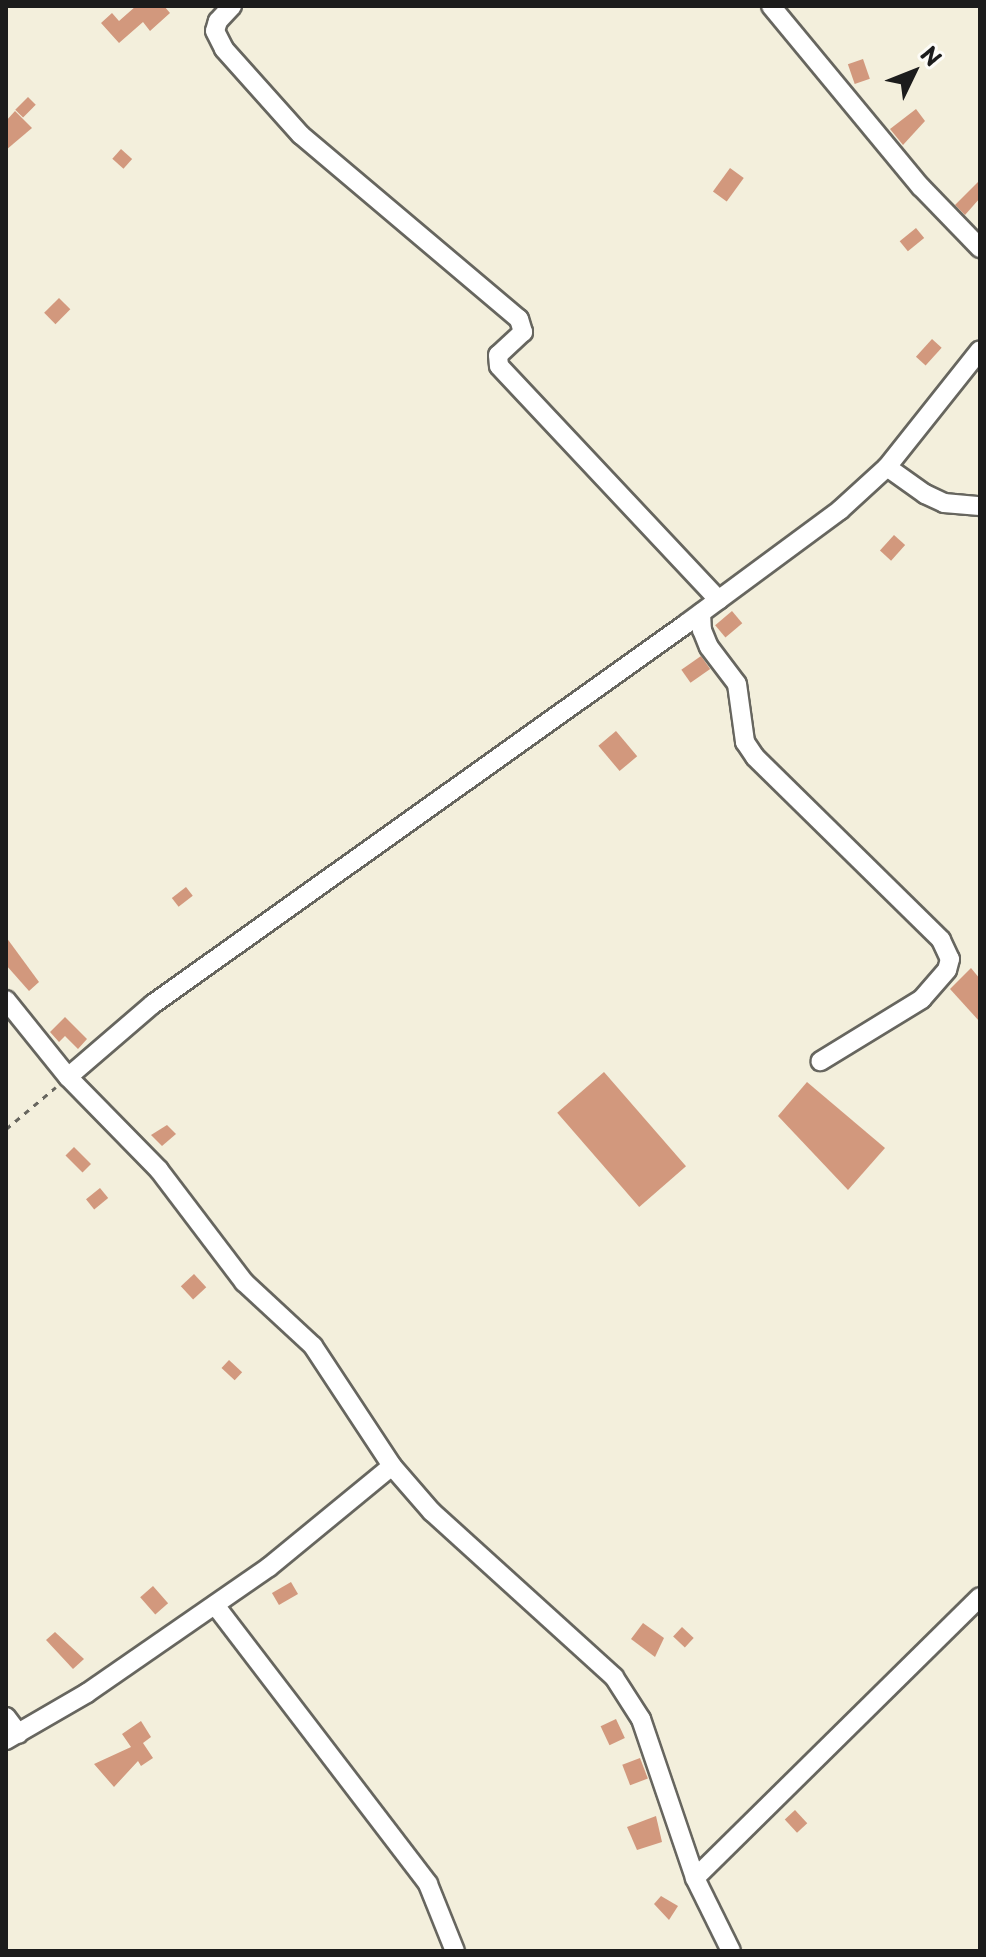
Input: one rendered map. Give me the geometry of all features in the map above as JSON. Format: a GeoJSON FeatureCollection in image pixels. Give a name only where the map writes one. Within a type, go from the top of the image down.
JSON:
{"type":"FeatureCollection","features":[{"type":"Feature","properties":{"kind":"street"},"geometry":{"type":"LineString","coordinates":[[232,6],[218,21],[215,31],[224,49],[301,135],[519,319],[523,332],[498,355],[499,366],[719,600]]}},
{"type":"Feature","properties":{"kind":"street"},"geometry":{"type":"LineString","coordinates":[[771,6],[921,187],[980,248]]}},
{"type":"Feature","properties":{"kind":"street"},"geometry":{"type":"LineString","coordinates":[[68,1077],[153,1004],[701,613],[840,510],[887,467],[980,350]]}},
{"type":"Feature","properties":{"kind":"street"},"geometry":{"type":"LineString","coordinates":[[887,467],[925,494],[944,503],[980,506]]}},
{"type":"Feature","properties":{"kind":"street"},"geometry":{"type":"LineString","coordinates":[[701,613],[702,630],[709,647],[737,684],[745,742],[755,757],[941,940],[950,959],[947,970],[922,999],[821,1061]]}},
{"type":"Feature","properties":{"kind":"street"},"geometry":{"type":"LineString","coordinates":[[6,1000],[68,1077],[159,1170],[244,1282],[313,1346],[392,1466],[432,1512],[614,1677],[641,1719],[695,1878],[731,1951]]}},
{"type":"Feature","properties":{"kind":"street"},"geometry":{"type":"LineString","coordinates":[[6,1717],[13,1737],[87,1693],[269,1567],[392,1466]]}},
{"type":"Feature","properties":{"kind":"street"},"geometry":{"type":"LineString","coordinates":[[695,1878],[711,1866],[812,1759],[980,1597]]}},
{"type":"Feature","properties":{"kind":"street"},"geometry":{"type":"LineString","coordinates":[[215,1605],[428,1884],[455,1951]]}},
{"type":"Feature","properties":{"kind":"path"},"geometry":{"type":"LineString","coordinates":[[6,1129],[68,1077]]}},
{"type":"Feature","properties":{"kind":"building"},"geometry":{"type":"Polygon","coordinates":[[[136,6],[164,6],[170,13],[150,31],[143,22],[119,43],[101,23],[112,13],[119,21],[136,6]]]}},
{"type":"Feature","properties":{"kind":"building"},"geometry":{"type":"Polygon","coordinates":[[[863,59],[870,79],[855,84],[848,64],[863,59]]]}},
{"type":"Feature","properties":{"kind":"building"},"geometry":{"type":"Polygon","coordinates":[[[28,97],[36,105],[23,118],[15,110],[28,97]]]}},
{"type":"Feature","properties":{"kind":"building"},"geometry":{"type":"Polygon","coordinates":[[[916,109],[925,121],[903,145],[890,129],[916,109]]]}},
{"type":"Feature","properties":{"kind":"building"},"geometry":{"type":"Polygon","coordinates":[[[15,111],[32,128],[6,150],[6,121],[15,111]]]}},
{"type":"Feature","properties":{"kind":"building"},"geometry":{"type":"Polygon","coordinates":[[[121,149],[132,159],[123,169],[112,159],[121,149]]]}},
{"type":"Feature","properties":{"kind":"building"},"geometry":{"type":"Polygon","coordinates":[[[730,168],[744,178],[727,201],[713,191],[730,168]]]}},
{"type":"Feature","properties":{"kind":"building"},"geometry":{"type":"Polygon","coordinates":[[[980,180],[980,198],[965,215],[955,205],[980,180]]]}},
{"type":"Feature","properties":{"kind":"building"},"geometry":{"type":"Polygon","coordinates":[[[916,228],[924,238],[908,251],[900,241],[916,228]]]}},
{"type":"Feature","properties":{"kind":"building"},"geometry":{"type":"Polygon","coordinates":[[[59,298],[70,309],[55,324],[44,313],[59,298]]]}},
{"type":"Feature","properties":{"kind":"building"},"geometry":{"type":"Polygon","coordinates":[[[932,339],[942,348],[926,366],[916,357],[932,339]]]}},
{"type":"Feature","properties":{"kind":"building"},"geometry":{"type":"Polygon","coordinates":[[[894,535],[905,545],[891,561],[880,551],[894,535]]]}},
{"type":"Feature","properties":{"kind":"building"},"geometry":{"type":"Polygon","coordinates":[[[732,611],[742,623],[725,637],[715,625],[732,611]]]}},
{"type":"Feature","properties":{"kind":"building"},"geometry":{"type":"Polygon","coordinates":[[[701,656],[710,669],[691,683],[681,670],[701,656]]]}},
{"type":"Feature","properties":{"kind":"building"},"geometry":{"type":"Polygon","coordinates":[[[616,731],[637,756],[620,771],[598,746],[616,731]]]}},
{"type":"Feature","properties":{"kind":"building"},"geometry":{"type":"Polygon","coordinates":[[[186,887],[193,896],[179,907],[172,898],[186,887]]]}},
{"type":"Feature","properties":{"kind":"building"},"geometry":{"type":"Polygon","coordinates":[[[6,937],[39,982],[29,991],[6,965],[6,937]]]}},
{"type":"Feature","properties":{"kind":"building"},"geometry":{"type":"Polygon","coordinates":[[[971,968],[980,979],[980,1022],[950,989],[971,968]]]}},
{"type":"Feature","properties":{"kind":"building"},"geometry":{"type":"Polygon","coordinates":[[[65,1017],[87,1039],[78,1049],[65,1036],[59,1042],[50,1032],[65,1017]]]}},
{"type":"Feature","properties":{"kind":"building"},"geometry":{"type":"Polygon","coordinates":[[[604,1072],[686,1166],[639,1207],[557,1113],[604,1072]]]}},
{"type":"Feature","properties":{"kind":"building"},"geometry":{"type":"Polygon","coordinates":[[[807,1082],[885,1148],[848,1190],[778,1116],[807,1082]]]}},
{"type":"Feature","properties":{"kind":"building"},"geometry":{"type":"Polygon","coordinates":[[[167,1125],[176,1134],[162,1146],[151,1135],[167,1125]]]}},
{"type":"Feature","properties":{"kind":"building"},"geometry":{"type":"Polygon","coordinates":[[[74,1147],[91,1164],[82,1172],[66,1155],[74,1147]]]}},
{"type":"Feature","properties":{"kind":"building"},"geometry":{"type":"Polygon","coordinates":[[[100,1188],[108,1198],[94,1209],[86,1199],[100,1188]]]}},
{"type":"Feature","properties":{"kind":"building"},"geometry":{"type":"Polygon","coordinates":[[[194,1274],[206,1287],[193,1299],[181,1286],[194,1274]]]}},
{"type":"Feature","properties":{"kind":"building"},"geometry":{"type":"Polygon","coordinates":[[[229,1360],[242,1372],[235,1380],[221,1368],[229,1360]]]}},
{"type":"Feature","properties":{"kind":"building"},"geometry":{"type":"Polygon","coordinates":[[[291,1582],[298,1594],[279,1605],[272,1593],[291,1582]]]}},
{"type":"Feature","properties":{"kind":"building"},"geometry":{"type":"Polygon","coordinates":[[[153,1586],[168,1603],[155,1615],[140,1597],[153,1586]]]}},
{"type":"Feature","properties":{"kind":"building"},"geometry":{"type":"Polygon","coordinates":[[[643,1623],[664,1638],[655,1657],[631,1639],[643,1623]]]}},
{"type":"Feature","properties":{"kind":"building"},"geometry":{"type":"Polygon","coordinates":[[[682,1627],[694,1638],[685,1647],[673,1637],[682,1627]]]}},
{"type":"Feature","properties":{"kind":"building"},"geometry":{"type":"Polygon","coordinates":[[[55,1632],[84,1659],[73,1669],[46,1640],[55,1632]]]}},
{"type":"Feature","properties":{"kind":"building"},"geometry":{"type":"Polygon","coordinates":[[[616,1719],[625,1738],[609,1745],[601,1726],[616,1719]]]}},
{"type":"Feature","properties":{"kind":"building"},"geometry":{"type":"Polygon","coordinates":[[[141,1721],[151,1737],[143,1743],[153,1758],[141,1766],[138,1761],[114,1787],[94,1764],[131,1747],[122,1734],[141,1721]]]}},
{"type":"Feature","properties":{"kind":"building"},"geometry":{"type":"Polygon","coordinates":[[[640,1758],[648,1779],[630,1785],[622,1765],[640,1758]]]}},
{"type":"Feature","properties":{"kind":"building"},"geometry":{"type":"Polygon","coordinates":[[[795,1810],[807,1823],[797,1833],[785,1820],[795,1810]]]}},
{"type":"Feature","properties":{"kind":"building"},"geometry":{"type":"Polygon","coordinates":[[[656,1816],[662,1842],[637,1850],[627,1827],[656,1816]]]}},
{"type":"Feature","properties":{"kind":"building"},"geometry":{"type":"Polygon","coordinates":[[[661,1896],[678,1906],[669,1920],[654,1904],[661,1896]]]}}]}
